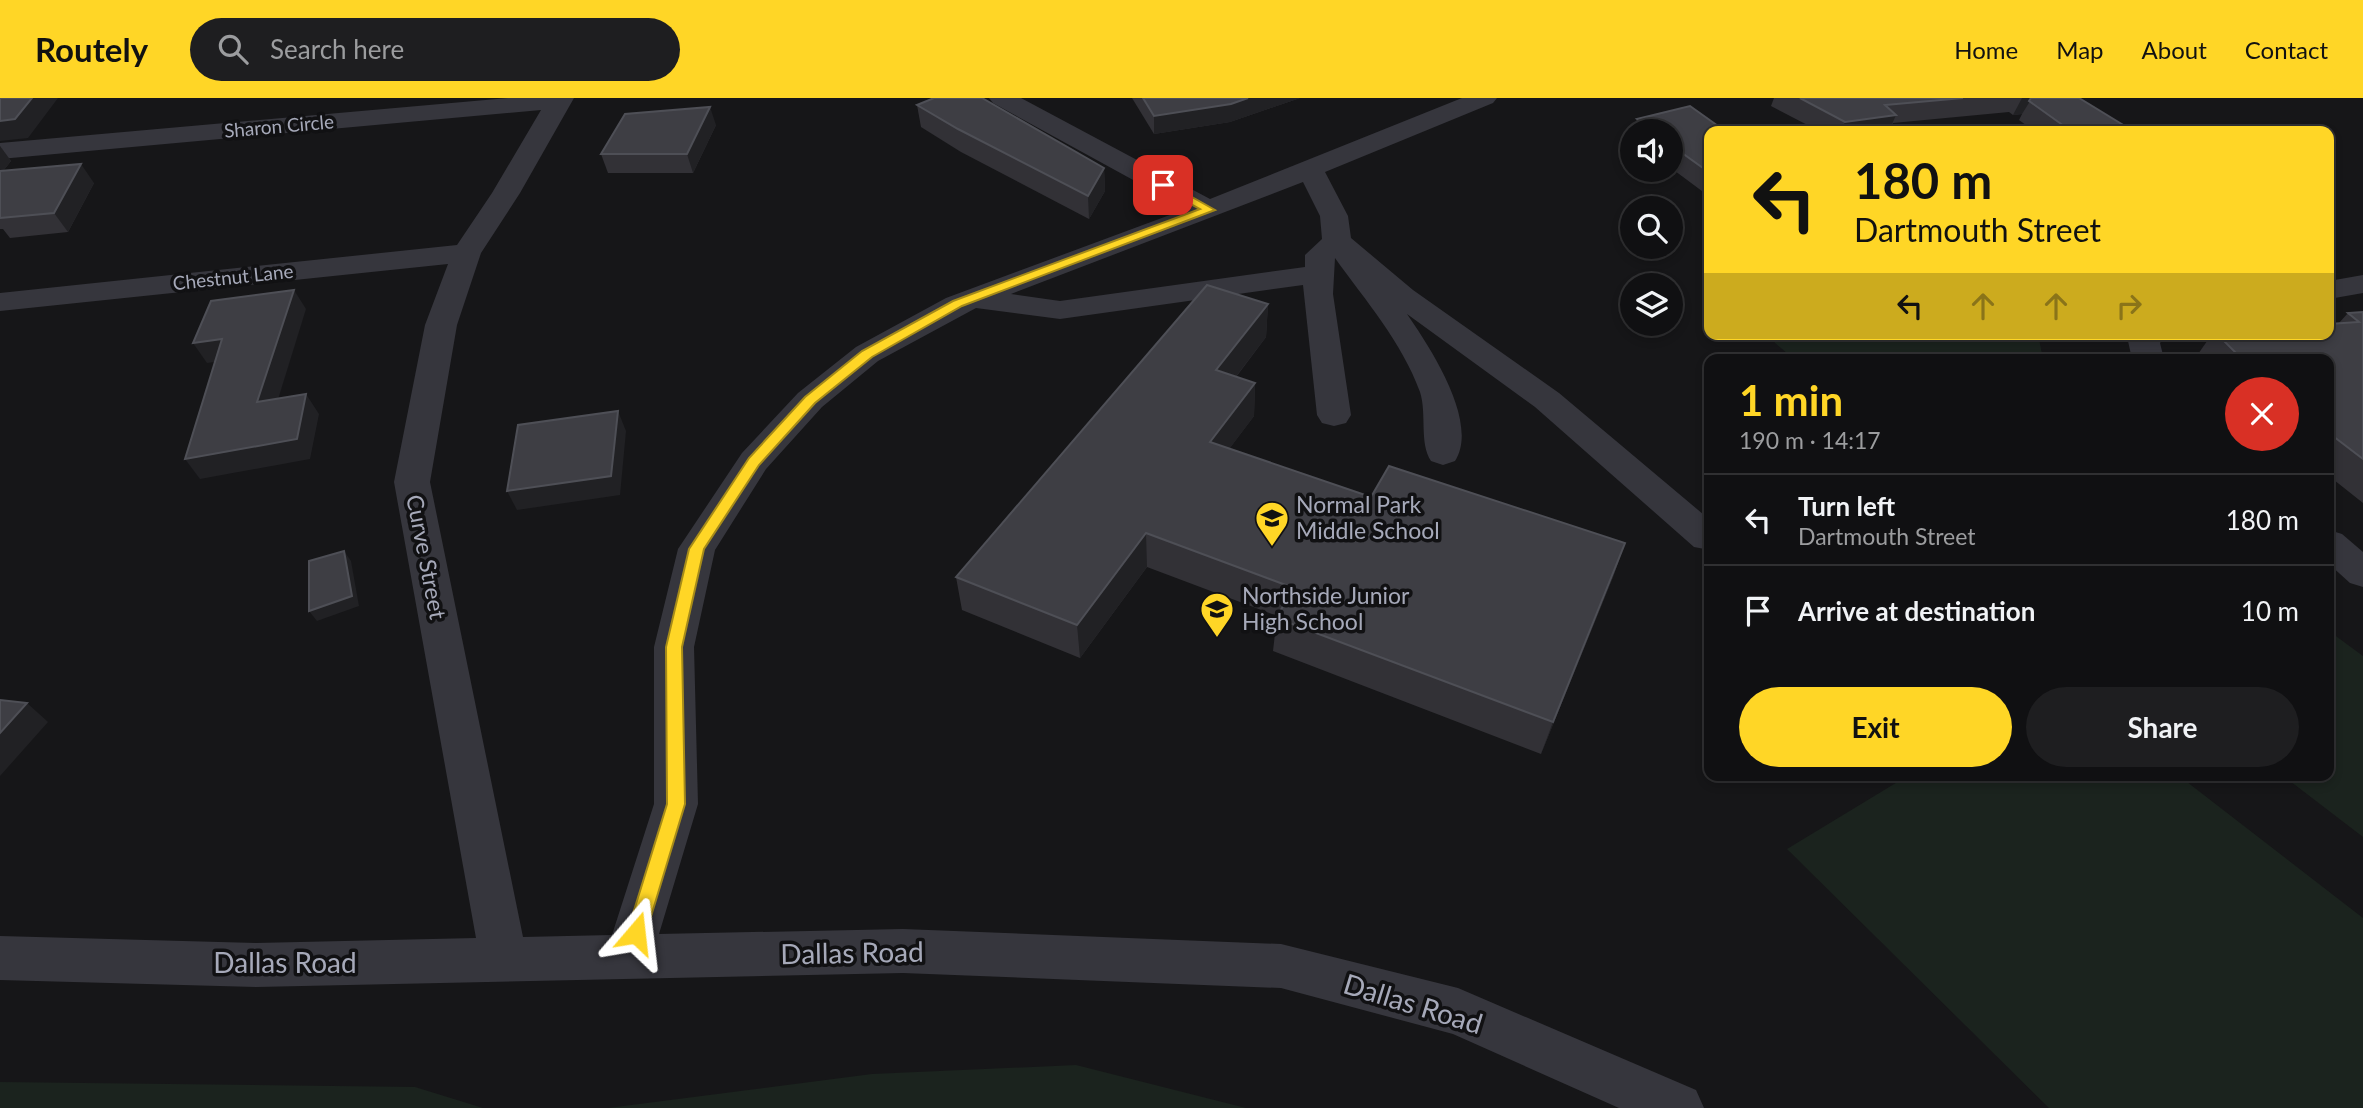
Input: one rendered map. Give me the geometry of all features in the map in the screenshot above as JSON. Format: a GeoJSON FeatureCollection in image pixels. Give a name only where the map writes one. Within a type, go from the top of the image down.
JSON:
{"type":"FeatureCollection","features":[{"type":"Feature","properties":{"kind":"street"},"geometry":{"type":"LineString","coordinates":[[1002,98],[1209,210]]}},
{"type":"Feature","properties":{"kind":"street"},"geometry":{"type":"LineString","coordinates":[[628,959],[676,804],[674,647],[697,549],[754,461],[810,400],[867,354],[957,304],[1209,210],[1484,98]]}},
{"type":"Feature","properties":{"kind":"street","name":"Sharon Circle"},"geometry":{"type":"LineString","coordinates":[[0,151],[560,99]]}},
{"type":"Feature","properties":{"kind":"street","name":"Curve Street"},"geometry":{"type":"LineString","coordinates":[[504,960],[412,482],[441,325],[466,253],[506,193],[560,99]]}},
{"type":"Feature","properties":{"kind":"street"},"geometry":{"type":"LineString","coordinates":[[1310,169],[1334,216],[1337,242],[1405,335],[1435,389],[1442,421],[1443,453]]}},
{"type":"Feature","properties":{"kind":"street"},"geometry":{"type":"LineString","coordinates":[[1334,415],[1318,294],[1320,255],[1337,242]]}},
{"type":"Feature","properties":{"kind":"street"},"geometry":{"type":"LineString","coordinates":[[1337,242],[1402,296],[1547,400],[1704,535]]}},
{"type":"Feature","properties":{"kind":"street","name":"Chestnut Lane"},"geometry":{"type":"LineString","coordinates":[[0,302],[466,253]]}},
{"type":"Feature","properties":{"kind":"street"},"geometry":{"type":"LineString","coordinates":[[972,298],[1060,310],[1319,274]]}},
{"type":"Feature","properties":{"kind":"street"},"geometry":{"type":"LineString","coordinates":[[2334,289],[2363,284]]}},
{"type":"Feature","properties":{"kind":"street"},"geometry":{"type":"LineString","coordinates":[[2334,547],[2363,573]]}},
{"type":"Feature","properties":{"kind":"street","name":"Dallas Road"},"geometry":{"type":"LineString","coordinates":[[0,958],[256,965],[902,951],[1280,966],[1458,1012],[1678,1108]]}},
{"type":"Feature","properties":{"kind":"shaded area"},"geometry":{"type":"Polygon","coordinates":[[[1774,340],[2039,340],[2042,354],[1788,354],[1774,340]]]}},
{"type":"Feature","properties":{"kind":"shaded area"},"geometry":{"type":"Polygon","coordinates":[[[2334,635],[2363,656],[2363,837],[2290,781],[2334,781],[2334,635]]]}},
{"type":"Feature","properties":{"kind":"shaded area"},"geometry":{"type":"Polygon","coordinates":[[[1899,781],[2186,781],[2363,918],[2363,1108],[2049,1108],[1787,849],[1899,781]]]}},
{"type":"Feature","properties":{"kind":"shaded area"},"geometry":{"type":"Polygon","coordinates":[[[1076,1065],[1246,1108],[608,1108],[872,1074],[1076,1065]]]}},
{"type":"Feature","properties":{"kind":"shaded area"},"geometry":{"type":"Polygon","coordinates":[[[0,1082],[415,1087],[483,1108],[0,1108],[0,1082]]]}},
{"type":"Feature","properties":{"kind":"building"},"geometry":{"type":"Polygon","coordinates":[[[0,98],[32,98],[15,119],[0,121],[0,98]]]}},
{"type":"Feature","properties":{"kind":"building"},"geometry":{"type":"Polygon","coordinates":[[[934,98],[982,98],[1104,168],[1088,196],[917,105],[934,98]]]}},
{"type":"Feature","properties":{"kind":"building"},"geometry":{"type":"Polygon","coordinates":[[[1143,98],[1248,98],[1231,104],[1154,116],[1143,98]]]}},
{"type":"Feature","properties":{"kind":"building"},"geometry":{"type":"Polygon","coordinates":[[[1800,98],[1963,98],[1885,105],[1896,115],[1845,122],[1800,98]]]}},
{"type":"Feature","properties":{"kind":"building"},"geometry":{"type":"Polygon","coordinates":[[[2031,98],[2079,98],[2125,126],[2064,126],[2029,101],[2031,98]]]}},
{"type":"Feature","properties":{"kind":"building"},"geometry":{"type":"Polygon","coordinates":[[[1690,106],[1718,126],[1704,126],[1704,169],[1683,154],[1683,119],[1637,119],[1690,106]]]}},
{"type":"Feature","properties":{"kind":"building"},"geometry":{"type":"Polygon","coordinates":[[[710,107],[687,154],[601,154],[625,114],[710,107]]]}},
{"type":"Feature","properties":{"kind":"building"},"geometry":{"type":"Polygon","coordinates":[[[81,164],[54,213],[0,218],[0,171],[81,164]]]}},
{"type":"Feature","properties":{"kind":"building","name":"Normal Park Middle School"},"geometry":{"type":"Polygon","coordinates":[[[1207,285],[1268,304],[1216,370],[1255,383],[1210,442],[1371,497],[1389,466],[1625,543],[1553,722],[1276,618],[1294,588],[1146,533],[1077,625],[956,577],[1207,285]]]}},
{"type":"Feature","properties":{"kind":"building"},"geometry":{"type":"Polygon","coordinates":[[[294,290],[257,402],[306,394],[297,439],[185,459],[222,339],[193,343],[211,301],[294,290]]]}},
{"type":"Feature","properties":{"kind":"building"},"geometry":{"type":"Polygon","coordinates":[[[2363,312],[2363,459],[2334,437],[2334,354],[2237,354],[2223,340],[2334,340],[2334,324],[2359,322],[2348,313],[2363,312]]]}},
{"type":"Feature","properties":{"kind":"building"},"geometry":{"type":"Polygon","coordinates":[[[618,411],[611,476],[507,491],[518,425],[618,411]]]}},
{"type":"Feature","properties":{"kind":"building"},"geometry":{"type":"Polygon","coordinates":[[[344,551],[352,596],[309,611],[309,561],[344,551]]]}},
{"type":"Feature","properties":{"kind":"building"},"geometry":{"type":"Polygon","coordinates":[[[0,700],[27,703],[0,733],[0,700]]]}},
{"type":"Feature","properties":{"kind":"place","name":"Normal Park Middle School"},"geometry":{"type":"Point","coordinates":[1272,548]}},
{"type":"Feature","properties":{"kind":"place","name":"Northside Junior High School"},"geometry":{"type":"Point","coordinates":[1217,639]}},
{"type":"Feature","properties":{"kind":"route"},"geometry":{"type":"LineString","coordinates":[[636,933],[676,804],[674,647],[697,549],[754,461],[810,400],[867,354],[957,304],[1209,210],[1163,185]]}}]}
